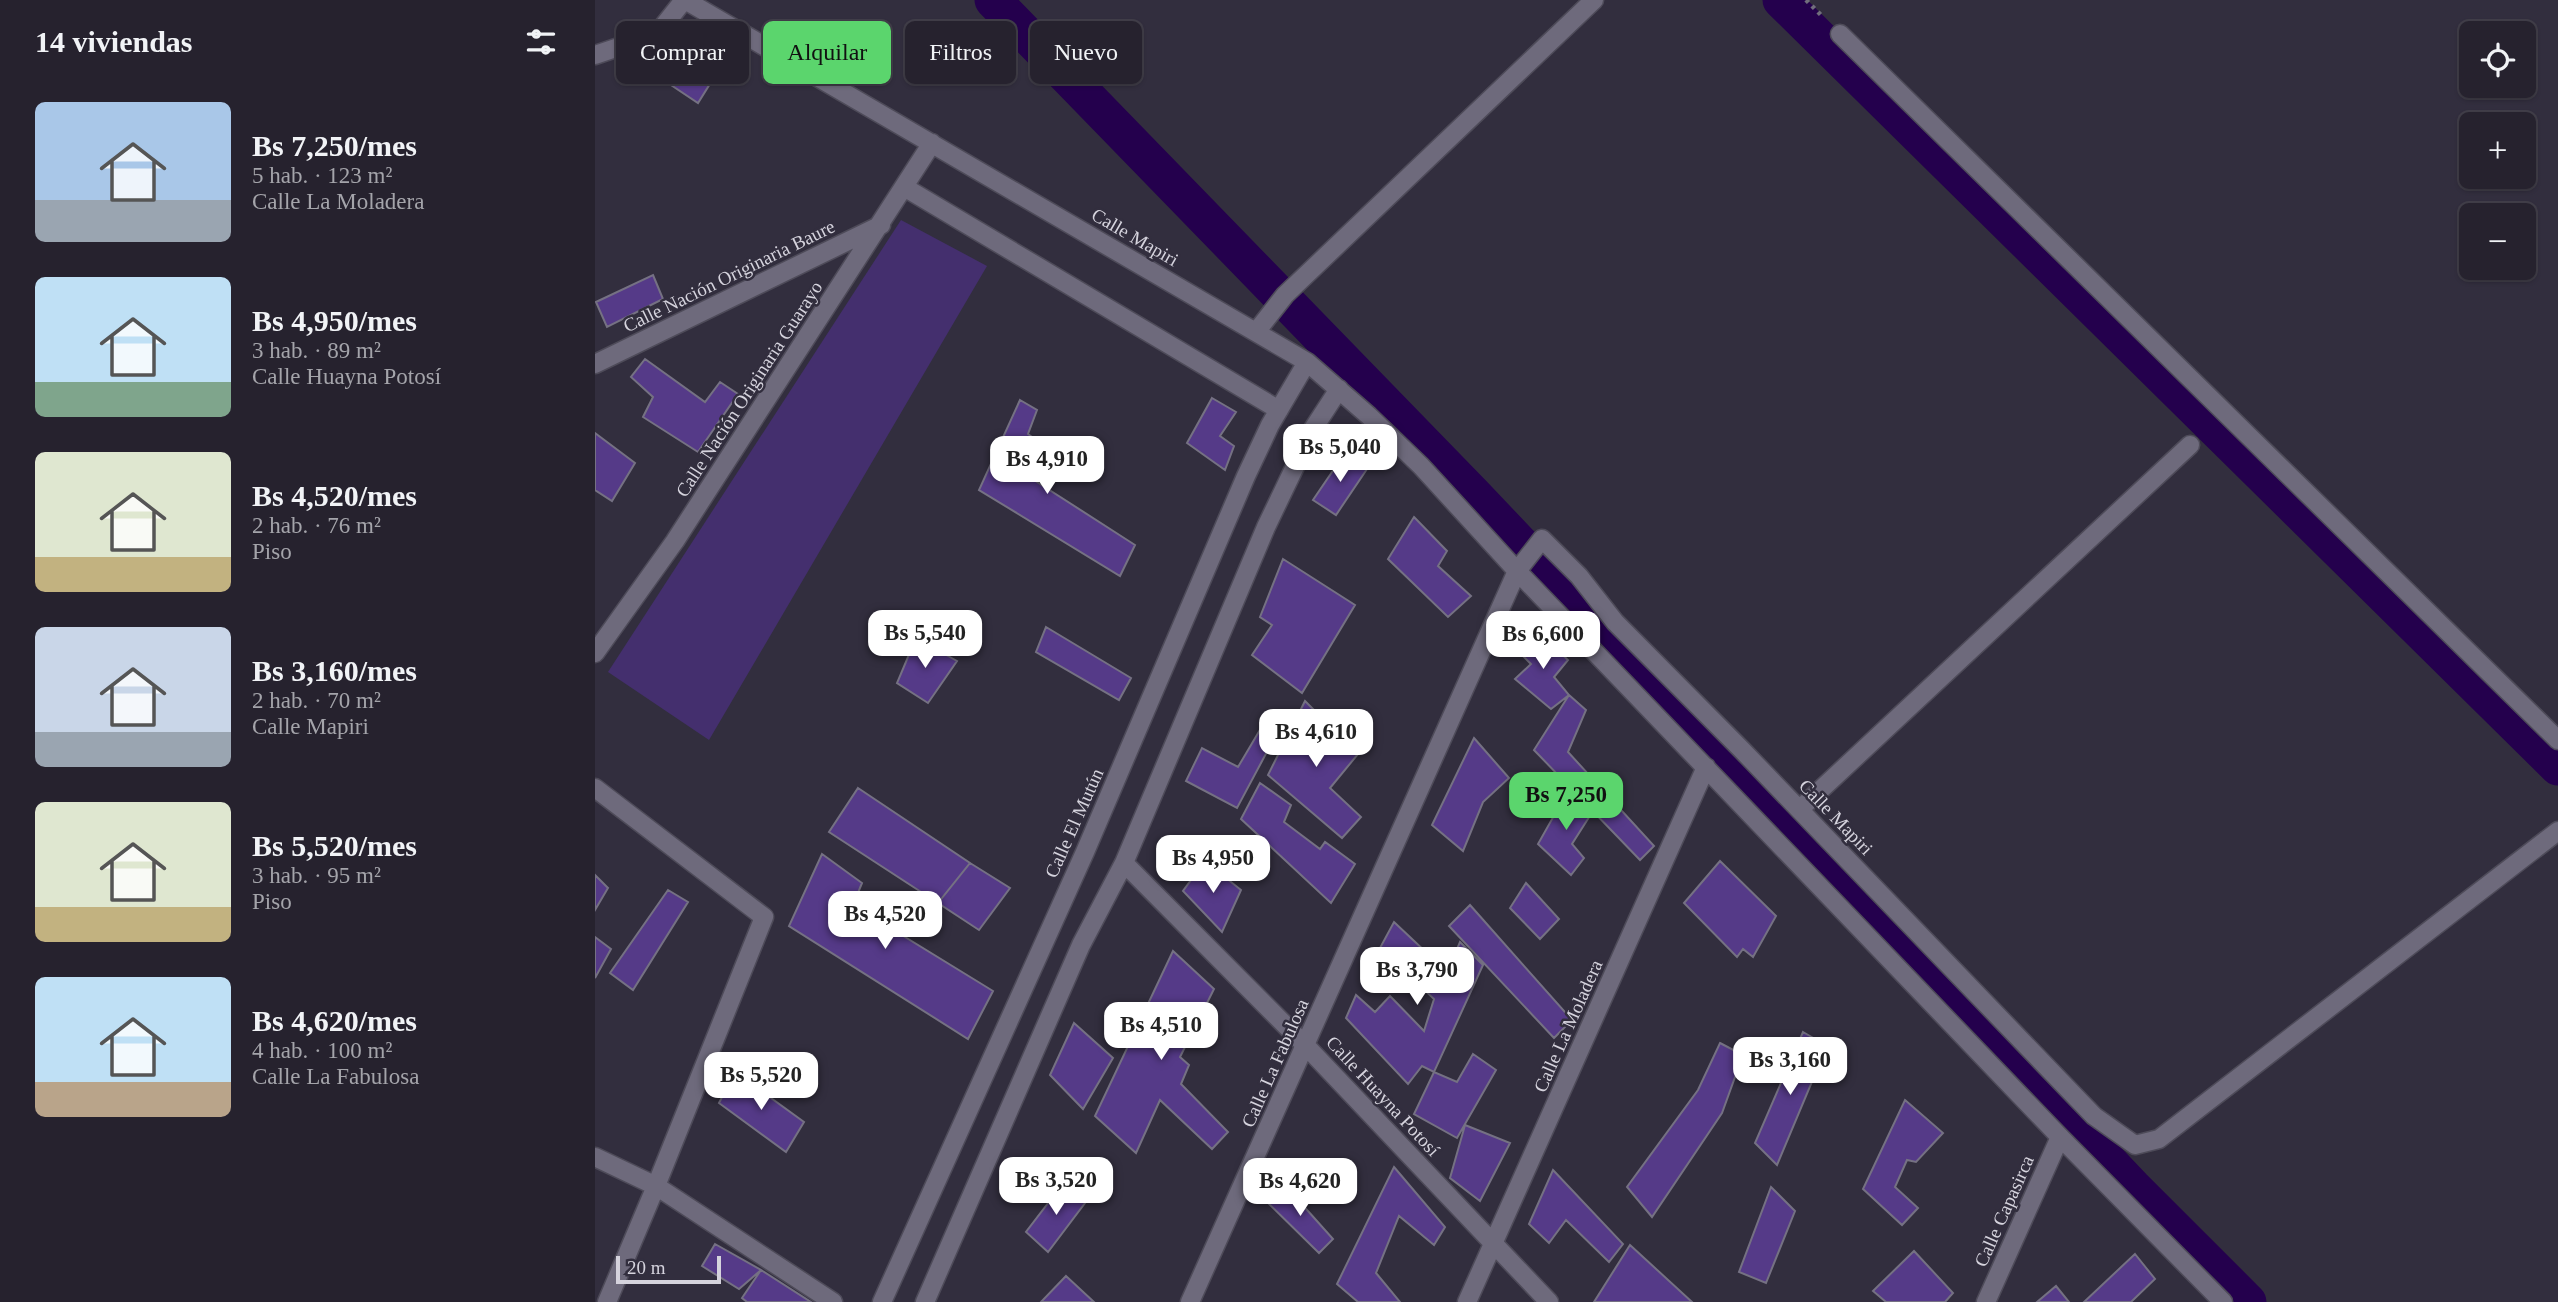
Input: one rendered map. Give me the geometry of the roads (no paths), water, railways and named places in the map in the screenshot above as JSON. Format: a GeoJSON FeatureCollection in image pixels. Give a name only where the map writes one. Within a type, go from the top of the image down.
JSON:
{"type":"FeatureCollection","features":[{"type":"Feature","properties":{"kind":"street"},"geometry":{"type":"LineString","coordinates":[[595,55],[657,34],[685,0]]}},
{"type":"Feature","properties":{"kind":"street","name":"Calle Mapiri"},"geometry":{"type":"LineString","coordinates":[[685,0],[1307,362],[1339,389],[1421,467],[1517,571],[2060,1137],[2223,1302]]}},
{"type":"Feature","properties":{"kind":"street"},"geometry":{"type":"LineString","coordinates":[[1256,332],[1285,295],[1594,0]]}},
{"type":"Feature","properties":{"kind":"street"},"geometry":{"type":"LineString","coordinates":[[1840,34],[2558,740]]}},
{"type":"Feature","properties":{"kind":"street","name":"Calle Nación Originaria Guarayo"},"geometry":{"type":"LineString","coordinates":[[595,653],[675,541],[932,144]]}},
{"type":"Feature","properties":{"kind":"street"},"geometry":{"type":"LineString","coordinates":[[904,187],[1279,410]]}},
{"type":"Feature","properties":{"kind":"street","name":"Calle Nación Originaria Baure"},"geometry":{"type":"LineString","coordinates":[[595,364],[881,225]]}},
{"type":"Feature","properties":{"kind":"street","name":"Calle El Mutún"},"geometry":{"type":"LineString","coordinates":[[882,1302],[1085,852],[1246,477],[1279,410],[1307,362]]}},
{"type":"Feature","properties":{"kind":"street"},"geometry":{"type":"LineString","coordinates":[[925,1302],[1081,944],[1124,863],[1266,527],[1313,429],[1339,389]]}},
{"type":"Feature","properties":{"kind":"street"},"geometry":{"type":"LineString","coordinates":[[1800,809],[2190,445]]}},
{"type":"Feature","properties":{"kind":"street","name":"Calle Mapiri"},"geometry":{"type":"LineString","coordinates":[[1517,571],[1542,539],[1579,576],[1615,622],[1800,809],[2094,1116],[2135,1145],[2159,1139],[2558,831]]}},
{"type":"Feature","properties":{"kind":"street","name":"Calle La Fabulosa"},"geometry":{"type":"LineString","coordinates":[[1190,1302],[1517,571]]}},
{"type":"Feature","properties":{"kind":"street","name":"Calle La Moladera"},"geometry":{"type":"LineString","coordinates":[[1467,1302],[1706,766]]}},
{"type":"Feature","properties":{"kind":"street"},"geometry":{"type":"LineString","coordinates":[[595,788],[764,917],[607,1302]]}},
{"type":"Feature","properties":{"kind":"street","name":"Calle Huayna Potosí"},"geometry":{"type":"LineString","coordinates":[[1124,863],[1306,1046],[1549,1302]]}},
{"type":"Feature","properties":{"kind":"street","name":"Calle Capasirca"},"geometry":{"type":"LineString","coordinates":[[1986,1302],[2060,1137]]}},
{"type":"Feature","properties":{"kind":"street"},"geometry":{"type":"LineString","coordinates":[[595,1157],[656,1186],[833,1302]]}},
{"type":"Feature","properties":{"kind":"waterway"},"geometry":{"type":"LineString","coordinates":[[993,0],[1474,495],[2133,1187],[2248,1302]]}},
{"type":"Feature","properties":{"kind":"waterway"},"geometry":{"type":"LineString","coordinates":[[1781,0],[2558,767]]}}]}
